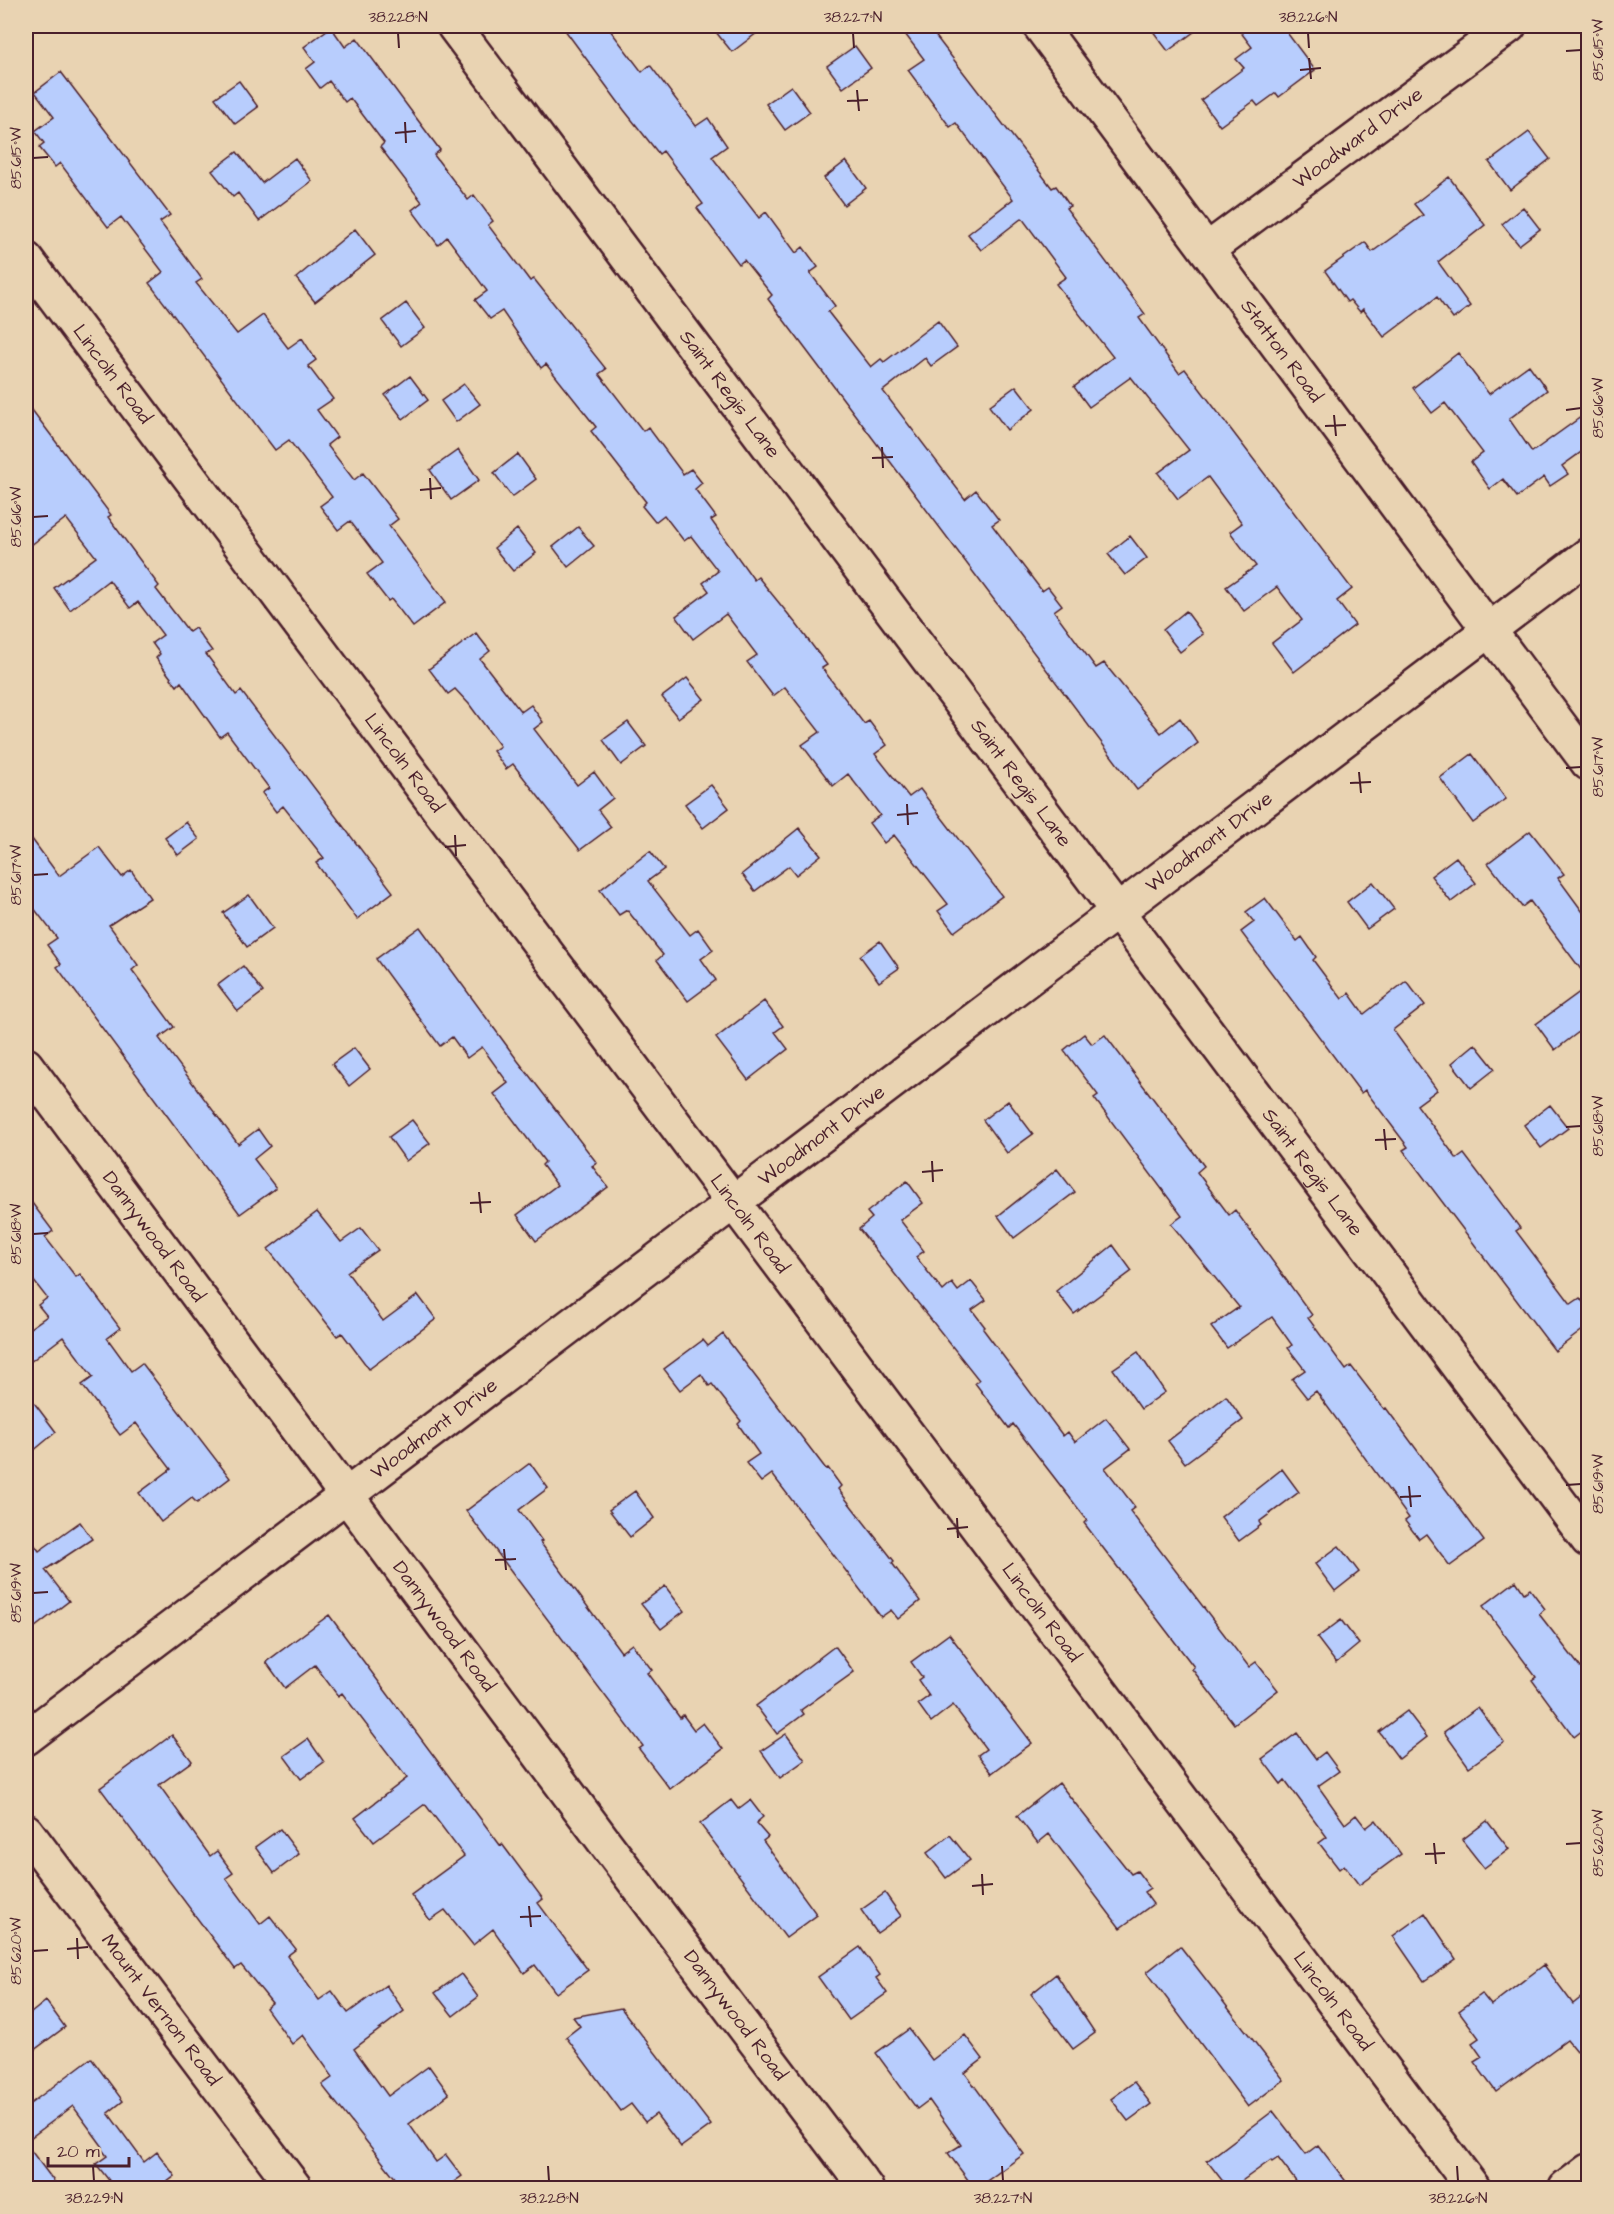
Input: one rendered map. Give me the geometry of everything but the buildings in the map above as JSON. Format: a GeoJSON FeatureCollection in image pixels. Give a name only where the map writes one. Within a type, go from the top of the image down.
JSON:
{"type":"FeatureCollection","features":[{"type":"Feature","properties":{"kind":"street","name":"Saint Regis Lane"},"geometry":{"type":"LineString","coordinates":[[454,26],[1588,1540]]}},
{"type":"Feature","properties":{"kind":"street","name":"Statton Road"},"geometry":{"type":"LineString","coordinates":[[1040,26],[1588,763]]}},
{"type":"Feature","properties":{"kind":"street","name":"Woodward Drive"},"geometry":{"type":"LineString","coordinates":[[1206,250],[1509,26]]}},
{"type":"Feature","properties":{"kind":"street","name":"Lincoln Road"},"geometry":{"type":"LineString","coordinates":[[26,259],[1473,2188]]}},
{"type":"Feature","properties":{"kind":"street","name":"Woodmont Drive"},"geometry":{"type":"LineString","coordinates":[[26,1738],[1588,555]]}},
{"type":"Feature","properties":{"kind":"street","name":"Dannywood Road"},"geometry":{"type":"LineString","coordinates":[[26,1065],[606,1845],[866,2188]]}},
{"type":"Feature","properties":{"kind":"street","name":"Mount Vernon Road"},"geometry":{"type":"LineString","coordinates":[[26,1831],[295,2188]]}},
{"type":"Feature","properties":{"kind":"street"},"geometry":{"type":"LineString","coordinates":[[1566,2188],[1588,2171]]}}]}
